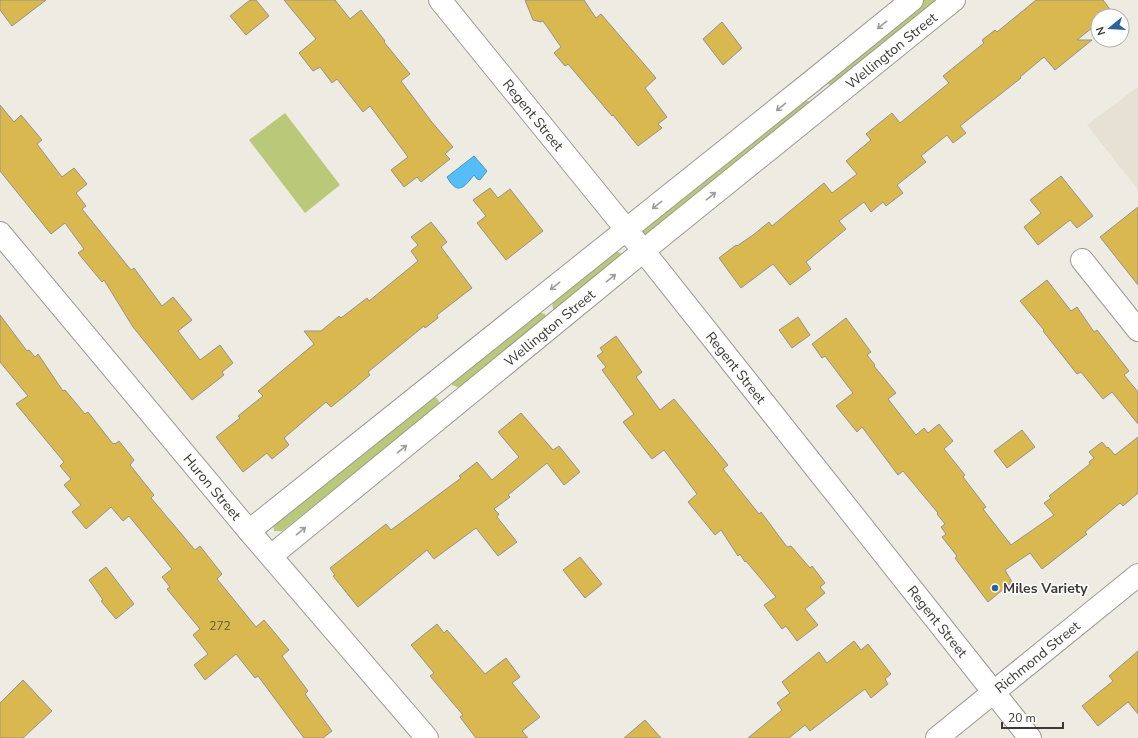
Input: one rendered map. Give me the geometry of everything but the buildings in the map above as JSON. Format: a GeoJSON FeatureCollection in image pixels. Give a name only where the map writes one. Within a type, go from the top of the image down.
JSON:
{"type":"FeatureCollection","features":[{"type":"Feature","properties":{"kind":"street","name":"Regent Street"},"geometry":{"type":"LineString","coordinates":[[440,0],[626,229],[1030,738]]}},
{"type":"Feature","properties":{"kind":"street","name":"Wellington Street"},"geometry":{"type":"LineString","coordinates":[[249,531],[912,0]]}},
{"type":"Feature","properties":{"kind":"street","name":"Wellington Street"},"geometry":{"type":"LineString","coordinates":[[271,556],[954,0]]}},
{"type":"Feature","properties":{"kind":"street"},"geometry":{"type":"LineString","coordinates":[[811,82],[829,101]]}},
{"type":"Feature","properties":{"kind":"street","name":"Huron Street"},"geometry":{"type":"LineString","coordinates":[[0,233],[249,531],[427,738]]}},
{"type":"Feature","properties":{"kind":"street"},"geometry":{"type":"LineString","coordinates":[[1082,260],[1138,330]]}},
{"type":"Feature","properties":{"kind":"street","name":"Richmond Street"},"geometry":{"type":"LineString","coordinates":[[937,738],[1138,575]]}},
{"type":"Feature","properties":{"kind":"shaded area"},"geometry":{"type":"Polygon","coordinates":[[[1138,87],[1138,190],[1087,125],[1138,87]]]}},
{"type":"Feature","properties":{"kind":"green space"},"geometry":{"type":"Polygon","coordinates":[[[920,0],[939,0],[833,85],[827,84],[825,78],[920,0]]]}},
{"type":"Feature","properties":{"kind":"green space"},"geometry":{"type":"Polygon","coordinates":[[[809,101],[808,108],[652,236],[643,235],[642,228],[801,102],[809,101]]]}},
{"type":"Feature","properties":{"kind":"green space"},"geometry":{"type":"Polygon","coordinates":[[[285,113],[340,185],[305,213],[249,140],[285,113]]]}},
{"type":"Feature","properties":{"kind":"green space"},"geometry":{"type":"Polygon","coordinates":[[[616,251],[622,254],[560,310],[553,309],[552,302],[616,251]]]}},
{"type":"Feature","properties":{"kind":"green space"},"geometry":{"type":"Polygon","coordinates":[[[538,312],[545,314],[547,319],[460,388],[452,385],[453,378],[538,312]]]}},
{"type":"Feature","properties":{"kind":"green space"},"geometry":{"type":"Polygon","coordinates":[[[434,395],[441,404],[282,531],[274,531],[273,523],[434,395]]]}},
{"type":"Feature","properties":{"kind":"water"},"geometry":{"type":"Polygon","coordinates":[[[474,156],[487,171],[480,180],[474,175],[468,183],[461,188],[455,187],[447,177],[474,156]]]}},
{"type":"Feature","properties":{"kind":"place","name":"Miles Variety"},"geometry":{"type":"Point","coordinates":[995,588]}}]}
